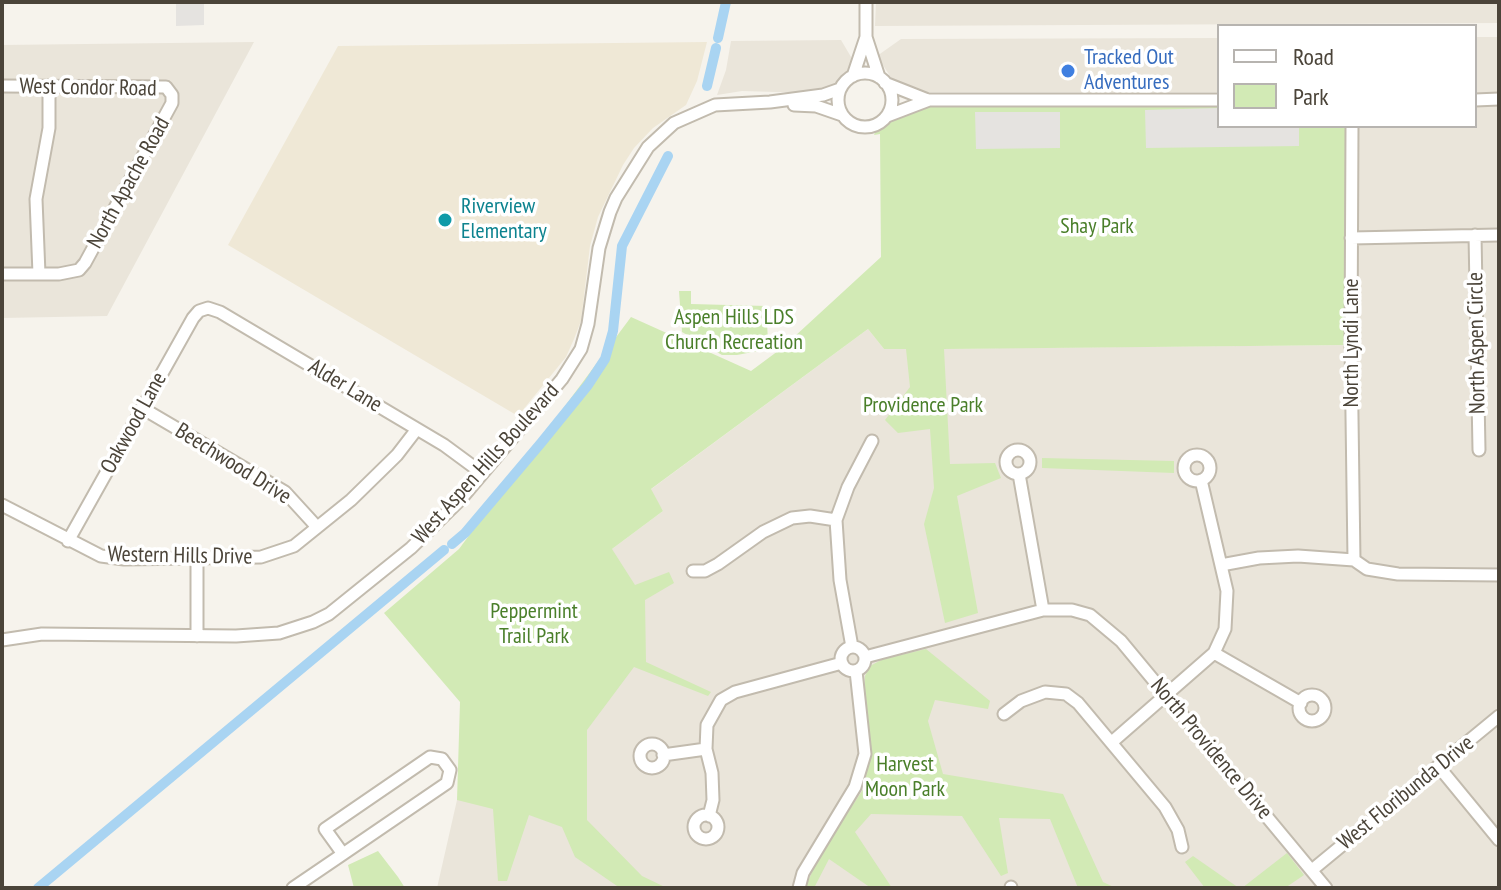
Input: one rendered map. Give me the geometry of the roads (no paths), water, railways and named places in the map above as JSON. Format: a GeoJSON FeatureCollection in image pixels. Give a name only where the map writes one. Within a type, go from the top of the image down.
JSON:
{"type":"FeatureCollection","features":[{"type":"Feature","properties":{"kind":"street"},"geometry":{"type":"LineString","coordinates":[[770,102],[823,95],[840,89],[853,76],[866,37],[866,2]]}},
{"type":"Feature","properties":{"kind":"street"},"geometry":{"type":"LineString","coordinates":[[866,37],[892,99],[887,116]]}},
{"type":"Feature","properties":{"kind":"street"},"geometry":{"type":"LineString","coordinates":[[853,76],[862,74],[882,80],[912,96],[929,100],[1217,100]]}},
{"type":"Feature","properties":{"kind":"street","name":"West Condor Road"},"geometry":{"type":"LineString","coordinates":[[2,86],[166,87],[172,95]]}},
{"type":"Feature","properties":{"kind":"street"},"geometry":{"type":"LineString","coordinates":[[2,274],[39,274],[36,199],[49,128],[49,86]]}},
{"type":"Feature","properties":{"kind":"street"},"geometry":{"type":"LineString","coordinates":[[840,89],[838,106],[842,115]]}},
{"type":"Feature","properties":{"kind":"street","name":"North Apache Road"},"geometry":{"type":"LineString","coordinates":[[39,274],[79,270],[168,112],[172,95]]}},
{"type":"Feature","properties":{"kind":"street"},"geometry":{"type":"LineString","coordinates":[[1477,100],[1499,99]]}},
{"type":"Feature","properties":{"kind":"street"},"geometry":{"type":"LineString","coordinates":[[770,102],[816,106],[842,115],[852,124],[866,127],[929,100]]}},
{"type":"Feature","properties":{"kind":"street","name":"West Aspen Hills Boulevard"},"geometry":{"type":"LineString","coordinates":[[2,640],[42,634],[197,636],[279,633],[329,614],[411,548],[461,499],[562,379],[581,349],[588,324],[599,248],[610,212],[648,147],[674,123],[699,110],[715,105],[770,102]]}},
{"type":"Feature","properties":{"kind":"street","name":"North Lyndi Lane"},"geometry":{"type":"LineString","coordinates":[[1352,128],[1354,560]]}},
{"type":"Feature","properties":{"kind":"street","name":"North Aspen Circle"},"geometry":{"type":"LineString","coordinates":[[1475,235],[1479,450]]}},
{"type":"Feature","properties":{"kind":"street"},"geometry":{"type":"LineString","coordinates":[[1351,238],[1499,235]]}},
{"type":"Feature","properties":{"kind":"street","name":"Alder Lane"},"geometry":{"type":"LineString","coordinates":[[204,309],[220,312],[417,429],[482,473]]}},
{"type":"Feature","properties":{"kind":"street","name":"Oakwood Lane"},"geometry":{"type":"LineString","coordinates":[[68,541],[193,318],[204,309]]}},
{"type":"Feature","properties":{"kind":"street","name":"Beechwood Drive"},"geometry":{"type":"LineString","coordinates":[[142,408],[285,492],[317,527]]}},
{"type":"Feature","properties":{"kind":"street","name":"Western Hills Drive"},"geometry":{"type":"LineString","coordinates":[[2,505],[91,553],[113,558],[252,558],[270,555],[294,546],[317,527],[390,463],[417,429]]}},
{"type":"Feature","properties":{"kind":"street"},"geometry":{"type":"LineString","coordinates":[[852,647],[840,580],[836,520],[848,487],[872,441]]}},
{"type":"Feature","properties":{"kind":"street"},"geometry":{"type":"LineString","coordinates":[[865,657],[1043,610],[1019,474]]}},
{"type":"Feature","properties":{"kind":"street"},"geometry":{"type":"LineString","coordinates":[[1112,742],[1214,653],[1225,629],[1228,610],[1221,565],[1201,480]]}},
{"type":"Feature","properties":{"kind":"street"},"geometry":{"type":"LineString","coordinates":[[693,571],[705,571],[763,532],[792,518],[810,516],[836,520]]}},
{"type":"Feature","properties":{"kind":"street"},"geometry":{"type":"LineString","coordinates":[[1221,565],[1259,558],[1298,556],[1354,560],[1367,569],[1398,574],[1499,575]]}},
{"type":"Feature","properties":{"kind":"street"},"geometry":{"type":"LineString","coordinates":[[197,559],[197,636]]}},
{"type":"Feature","properties":{"kind":"street","name":"North Providence Drive"},"geometry":{"type":"LineString","coordinates":[[1043,610],[1072,610],[1090,615],[1111,631],[1326,888]]}},
{"type":"Feature","properties":{"kind":"street"},"geometry":{"type":"LineString","coordinates":[[852,647],[862,651],[865,657],[862,668],[856,671],[846,669],[842,663],[843,653],[852,647]]}},
{"type":"Feature","properties":{"kind":"street"},"geometry":{"type":"LineString","coordinates":[[1214,653],[1301,703]]}},
{"type":"Feature","properties":{"kind":"street"},"geometry":{"type":"LineString","coordinates":[[709,816],[713,800],[712,773],[706,749],[707,725],[712,711],[727,695],[842,663]]}},
{"type":"Feature","properties":{"kind":"street"},"geometry":{"type":"LineString","coordinates":[[799,888],[803,873],[855,787],[865,754],[856,671]]}},
{"type":"Feature","properties":{"kind":"street"},"geometry":{"type":"LineString","coordinates":[[1004,714],[1032,695],[1045,692],[1066,694],[1088,713],[1172,818],[1182,847]]}},
{"type":"Feature","properties":{"kind":"street","name":"West Floribunda Drive"},"geometry":{"type":"LineString","coordinates":[[1312,870],[1499,716]]}},
{"type":"Feature","properties":{"kind":"street"},"geometry":{"type":"LineString","coordinates":[[663,755],[706,749]]}},
{"type":"Feature","properties":{"kind":"street"},"geometry":{"type":"LineString","coordinates":[[298,886],[447,783],[450,770],[442,759],[430,757],[325,829],[343,854]]}},
{"type":"Feature","properties":{"kind":"street"},"geometry":{"type":"LineString","coordinates":[[1439,767],[1499,840]]}},
{"type":"Feature","properties":{"kind":"waterway"},"geometry":{"type":"LineString","coordinates":[[718,38],[726,2]]}},
{"type":"Feature","properties":{"kind":"waterway"},"geometry":{"type":"LineString","coordinates":[[707,86],[716,48]]}},
{"type":"Feature","properties":{"kind":"waterway"},"geometry":{"type":"LineString","coordinates":[[452,544],[465,533],[541,443],[605,359],[613,331],[622,246],[668,156]]}},
{"type":"Feature","properties":{"kind":"waterway"},"geometry":{"type":"LineString","coordinates":[[38,888],[444,550]]}},
{"type":"Feature","properties":{"kind":"place","name":"Tracked Out Adventures"},"geometry":{"type":"Point","coordinates":[1068,71]}},
{"type":"Feature","properties":{"kind":"place","name":"Riverview Elementary"},"geometry":{"type":"Point","coordinates":[445,220]}},
{"type":"Feature","properties":{"kind":"park label","name":"Shay Park"},"geometry":{"type":"Point","coordinates":[1097,227]}},
{"type":"Feature","properties":{"kind":"park label","name":"Aspen Hills LDS Church Recreation"},"geometry":{"type":"Point","coordinates":[734,330]}},
{"type":"Feature","properties":{"kind":"park label","name":"Providence Park"},"geometry":{"type":"Point","coordinates":[923,406]}},
{"type":"Feature","properties":{"kind":"park label","name":"Peppermint Trail Park"},"geometry":{"type":"Point","coordinates":[534,624]}},
{"type":"Feature","properties":{"kind":"park label","name":"Harvest Moon Park"},"geometry":{"type":"Point","coordinates":[905,778]}}]}
